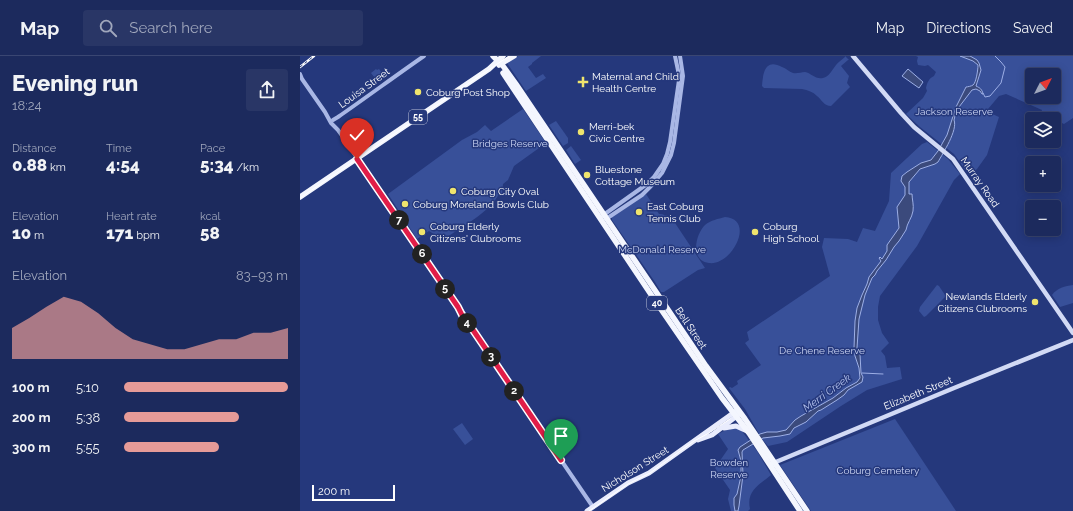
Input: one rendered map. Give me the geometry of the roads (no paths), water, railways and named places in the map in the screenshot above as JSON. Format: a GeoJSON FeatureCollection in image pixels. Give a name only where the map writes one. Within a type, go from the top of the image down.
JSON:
{"type":"FeatureCollection","features":[{"type":"Feature","properties":{"kind":"highway","name":"Bell Street"},"geometry":{"type":"LineString","coordinates":[[493,56],[528,105],[724,396],[759,443],[800,511]]}},
{"type":"Feature","properties":{"kind":"highway","name":"55"},"geometry":{"type":"LineString","coordinates":[[498,63],[503,56]]}},
{"type":"Feature","properties":{"kind":"highway","name":"55"},"geometry":{"type":"LineString","coordinates":[[300,197],[498,63],[514,56]]}},
{"type":"Feature","properties":{"kind":"highway","name":"Bell Street"},"geometry":{"type":"LineString","coordinates":[[724,396],[728,406],[737,413]]}},
{"type":"Feature","properties":{"kind":"highway","name":"Bell Street"},"geometry":{"type":"LineString","coordinates":[[759,443],[767,451],[772,463],[807,511]]}},
{"type":"Feature","properties":{"kind":"main road","name":"Murray Road"},"geometry":{"type":"LineString","coordinates":[[853,56],[914,127],[951,157],[1073,333]]}},
{"type":"Feature","properties":{"kind":"main road","name":"Elizabeth Street"},"geometry":{"type":"LineString","coordinates":[[772,463],[1073,340]]}},
{"type":"Feature","properties":{"kind":"main road"},"geometry":{"type":"LineString","coordinates":[[722,421],[727,412],[728,406]]}},
{"type":"Feature","properties":{"kind":"main road","name":"Nicholson Street"},"geometry":{"type":"LineString","coordinates":[[693,442],[709,436],[721,428],[737,413]]}},
{"type":"Feature","properties":{"kind":"main road","name":"Nicholson Street"},"geometry":{"type":"LineString","coordinates":[[587,511],[628,483],[649,473],[722,421],[737,413]]}},
{"type":"Feature","properties":{"kind":"main road"},"geometry":{"type":"LineString","coordinates":[[721,428],[736,426],[750,431]]}},
{"type":"Feature","properties":{"kind":"main road"},"geometry":{"type":"LineString","coordinates":[[767,451],[780,459]]}},
{"type":"Feature","properties":{"kind":"street","name":"Louisa Street"},"geometry":{"type":"LineString","coordinates":[[333,121],[424,56]]}},
{"type":"Feature","properties":{"kind":"street"},"geometry":{"type":"LineString","coordinates":[[675,56],[681,70]]}},
{"type":"Feature","properties":{"kind":"street"},"geometry":{"type":"LineString","coordinates":[[604,218],[648,184],[664,165],[669,154],[676,109],[681,70],[680,56]]}},
{"type":"Feature","properties":{"kind":"street"},"geometry":{"type":"LineString","coordinates":[[301,77],[333,121],[458,307],[465,315],[473,330],[593,507]]}},
{"type":"Feature","properties":{"kind":"waterway"},"geometry":{"type":"LineString","coordinates":[[983,93],[985,97],[990,96],[1001,83],[1005,67],[995,56]]}},
{"type":"Feature","properties":{"kind":"waterway"},"geometry":{"type":"LineString","coordinates":[[862,373],[883,374]]}},
{"type":"Feature","properties":{"kind":"tram line"},"geometry":{"type":"LineString","coordinates":[[300,198],[509,56]]}},
{"type":"Feature","properties":{"kind":"tram line"},"geometry":{"type":"LineString","coordinates":[[589,511],[628,484],[650,473],[694,441],[730,419]]}},
{"type":"Feature","properties":{"kind":"railway"},"geometry":{"type":"LineString","coordinates":[[300,67],[314,56]]}},
{"type":"Feature","properties":{"kind":"place","name":"Maternal and Child Health Centre"},"geometry":{"type":"Point","coordinates":[583,82]}},
{"type":"Feature","properties":{"kind":"place","name":"Coburg Post Shop"},"geometry":{"type":"Point","coordinates":[418,92]}},
{"type":"Feature","properties":{"kind":"place","name":"Merri-bek Civic Centre"},"geometry":{"type":"Point","coordinates":[581,132]}},
{"type":"Feature","properties":{"kind":"place","name":"Bluestone Cottage Museum"},"geometry":{"type":"Point","coordinates":[587,175]}},
{"type":"Feature","properties":{"kind":"place","name":"Coburg City Oval"},"geometry":{"type":"Point","coordinates":[453,191]}},
{"type":"Feature","properties":{"kind":"place","name":"Coburg Moreland Bowls Club"},"geometry":{"type":"Point","coordinates":[405,204]}},
{"type":"Feature","properties":{"kind":"place","name":"East Coburg Tennis Club"},"geometry":{"type":"Point","coordinates":[639,212]}},
{"type":"Feature","properties":{"kind":"place","name":"Coburg Elderly Citizens' Clubrooms"},"geometry":{"type":"Point","coordinates":[422,232]}},
{"type":"Feature","properties":{"kind":"place","name":"Coburg High School"},"geometry":{"type":"Point","coordinates":[755,232]}},
{"type":"Feature","properties":{"kind":"place","name":"Newlands Elderly Citizens Clubrooms"},"geometry":{"type":"Point","coordinates":[1035,302]}},
{"type":"Feature","properties":{"kind":"park label","name":"Jackson Reserve"},"geometry":{"type":"Point","coordinates":[954,111]}},
{"type":"Feature","properties":{"kind":"park label","name":"Bridges Reserve"},"geometry":{"type":"Point","coordinates":[510,143]}},
{"type":"Feature","properties":{"kind":"park label","name":"McDonald Reserve"},"geometry":{"type":"Point","coordinates":[662,249]}},
{"type":"Feature","properties":{"kind":"park label","name":"De Chene Reserve"},"geometry":{"type":"Point","coordinates":[822,350]}},
{"type":"Feature","properties":{"kind":"park label","name":"Bowden Reserve"},"geometry":{"type":"Point","coordinates":[729,468]}},
{"type":"Feature","properties":{"kind":"park label","name":"Coburg Cemetery"},"geometry":{"type":"Point","coordinates":[878,470]}},
{"type":"Feature","properties":{"kind":"water label","name":"Merri Creek"},"geometry":{"type":"Point","coordinates":[827,393]}}]}
